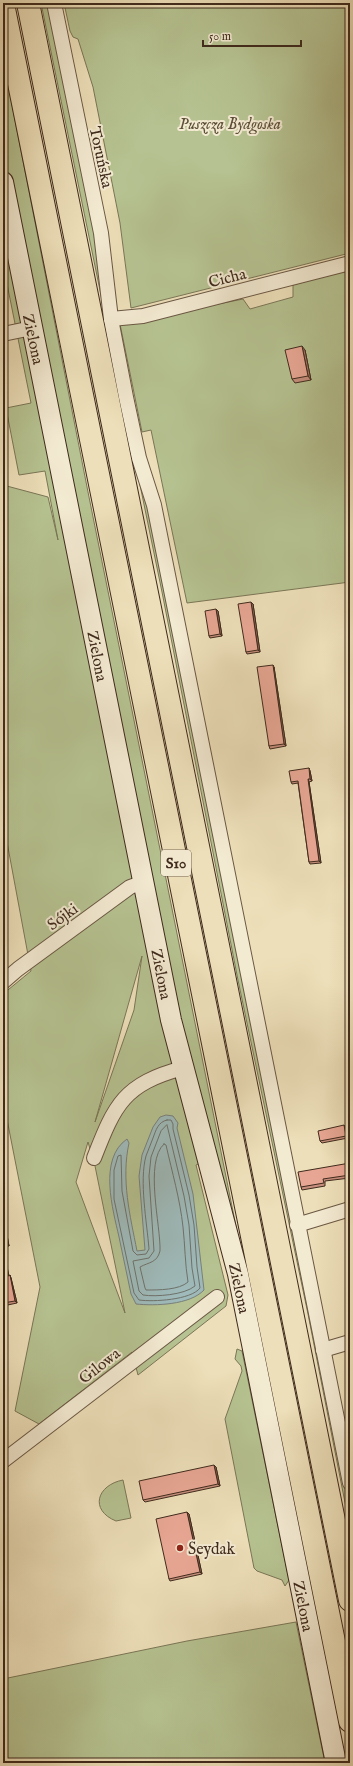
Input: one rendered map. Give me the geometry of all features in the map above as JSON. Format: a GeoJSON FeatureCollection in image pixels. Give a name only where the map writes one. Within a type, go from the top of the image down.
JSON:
{"type":"FeatureCollection","features":[{"type":"Feature","properties":{"kind":"highway","name":"S10"},"geometry":{"type":"LineString","coordinates":[[28,3],[350,1600]]}},
{"type":"Feature","properties":{"kind":"highway","name":"S10"},"geometry":{"type":"LineString","coordinates":[[3,4],[350,1720]]}},
{"type":"Feature","properties":{"kind":"street","name":"Toruńska"},"geometry":{"type":"LineString","coordinates":[[54,3],[101,233],[111,320]]}},
{"type":"Feature","properties":{"kind":"street","name":"Zielona"},"geometry":{"type":"LineString","coordinates":[[3,182],[171,1020],[238,1274],[336,1763]]}},
{"type":"Feature","properties":{"kind":"street","name":"Cicha"},"geometry":{"type":"LineString","coordinates":[[111,320],[143,316],[350,264]]}},
{"type":"Feature","properties":{"kind":"street"},"geometry":{"type":"LineString","coordinates":[[111,320],[139,458],[154,505],[297,1225],[350,1483]]}},
{"type":"Feature","properties":{"kind":"street"},"geometry":{"type":"LineString","coordinates":[[3,334],[32,328]]}},
{"type":"Feature","properties":{"kind":"street","name":"Sójki"},"geometry":{"type":"LineString","coordinates":[[3,982],[18,969],[130,886],[144,882]]}},
{"type":"Feature","properties":{"kind":"street"},"geometry":{"type":"LineString","coordinates":[[94,1158],[117,1106],[130,1092],[142,1082],[183,1068]]}},
{"type":"Feature","properties":{"kind":"street"},"geometry":{"type":"LineString","coordinates":[[297,1225],[350,1209]]}},
{"type":"Feature","properties":{"kind":"street","name":"Gilowa"},"geometry":{"type":"LineString","coordinates":[[3,1461],[217,1297]]}},
{"type":"Feature","properties":{"kind":"street"},"geometry":{"type":"LineString","coordinates":[[323,1350],[350,1342]]}},
{"type":"Feature","properties":{"kind":"green space"},"geometry":{"type":"Polygon","coordinates":[[[41,3],[50,3],[198,750],[350,1504],[350,1528],[308,1314],[238,980],[162,592],[41,3]]]}},
{"type":"Feature","properties":{"kind":"green space","name":"Puszcza Bydgoska"},"geometry":{"type":"Polygon","coordinates":[[[64,3],[350,3],[350,253],[131,308],[120,223],[93,87],[78,39],[73,37],[70,31],[64,3]]]}},
{"type":"Feature","properties":{"kind":"green space"},"geometry":{"type":"Polygon","coordinates":[[[3,59],[88,492],[243,1261],[216,1156],[196,1165],[228,1295],[226,1306],[138,1375],[132,1352],[39,1424],[15,1411],[40,1287],[3,1099],[3,994],[31,971],[7,842],[3,843],[3,485],[48,497],[58,540],[45,471],[19,475],[6,408],[31,403],[3,264],[3,59]],[[142,956],[95,1122],[134,1010],[142,956]],[[88,1142],[76,1182],[125,1313],[95,1166],[88,1142]]]}},
{"type":"Feature","properties":{"kind":"green space"},"geometry":{"type":"Polygon","coordinates":[[[350,269],[350,582],[187,603],[151,430],[142,432],[120,324],[243,299],[250,309],[293,297],[293,285],[350,269]]]}},
{"type":"Feature","properties":{"kind":"green space"},"geometry":{"type":"Polygon","coordinates":[[[237,1349],[242,1351],[289,1580],[285,1586],[282,1580],[257,1571],[254,1568],[225,1419],[242,1371],[241,1366],[235,1359],[237,1349]]]}},
{"type":"Feature","properties":{"kind":"green space"},"geometry":{"type":"Polygon","coordinates":[[[123,1480],[131,1518],[116,1521],[102,1511],[99,1505],[100,1498],[102,1492],[107,1487],[123,1480]]]}},
{"type":"Feature","properties":{"kind":"green space"},"geometry":{"type":"Polygon","coordinates":[[[296,1622],[325,1763],[3,1763],[3,1679],[187,1641],[296,1622]]]}},
{"type":"Feature","properties":{"kind":"water"},"geometry":{"type":"Polygon","coordinates":[[[166,1115],[173,1116],[178,1123],[177,1128],[193,1194],[204,1290],[198,1295],[181,1302],[153,1305],[136,1304],[131,1294],[111,1199],[110,1172],[113,1159],[118,1148],[127,1139],[129,1143],[126,1184],[129,1211],[137,1251],[145,1250],[139,1176],[142,1155],[153,1127],[160,1117],[166,1115]]]}},
{"type":"Feature","properties":{"kind":"building"},"geometry":{"type":"Polygon","coordinates":[[[302,346],[308,376],[292,379],[285,350],[302,346]]]}},
{"type":"Feature","properties":{"kind":"building"},"geometry":{"type":"Polygon","coordinates":[[[251,602],[258,650],[246,652],[238,604],[251,602]]]}},
{"type":"Feature","properties":{"kind":"building"},"geometry":{"type":"Polygon","coordinates":[[[216,609],[220,634],[209,636],[205,611],[216,609]]]}},
{"type":"Feature","properties":{"kind":"building"},"geometry":{"type":"Polygon","coordinates":[[[273,665],[284,744],[269,746],[257,667],[273,665]]]}},
{"type":"Feature","properties":{"kind":"building"},"geometry":{"type":"Polygon","coordinates":[[[309,768],[310,779],[308,779],[319,861],[309,862],[298,781],[291,782],[289,771],[309,768]]]}},
{"type":"Feature","properties":{"kind":"building"},"geometry":{"type":"Polygon","coordinates":[[[344,1125],[346,1136],[320,1141],[318,1131],[344,1125]]]}},
{"type":"Feature","properties":{"kind":"building"},"geometry":{"type":"Polygon","coordinates":[[[350,1163],[350,1175],[323,1179],[324,1183],[301,1187],[298,1172],[350,1163]]]}},
{"type":"Feature","properties":{"kind":"building"},"geometry":{"type":"Polygon","coordinates":[[[4,1227],[8,1244],[3,1245],[3,1228],[4,1227]]]}},
{"type":"Feature","properties":{"kind":"building"},"geometry":{"type":"Polygon","coordinates":[[[3,1251],[8,1276],[10,1275],[15,1301],[3,1303],[3,1251]]]}},
{"type":"Feature","properties":{"kind":"building"},"geometry":{"type":"Polygon","coordinates":[[[214,1465],[218,1484],[143,1500],[139,1481],[214,1465]]]}},
{"type":"Feature","properties":{"kind":"building","name":"Seydak"},"geometry":{"type":"Polygon","coordinates":[[[187,1512],[200,1572],[169,1579],[156,1519],[187,1512]]]}},
{"type":"Feature","properties":{"kind":"place","name":"Seydak"},"geometry":{"type":"Point","coordinates":[180,1548]}}]}
